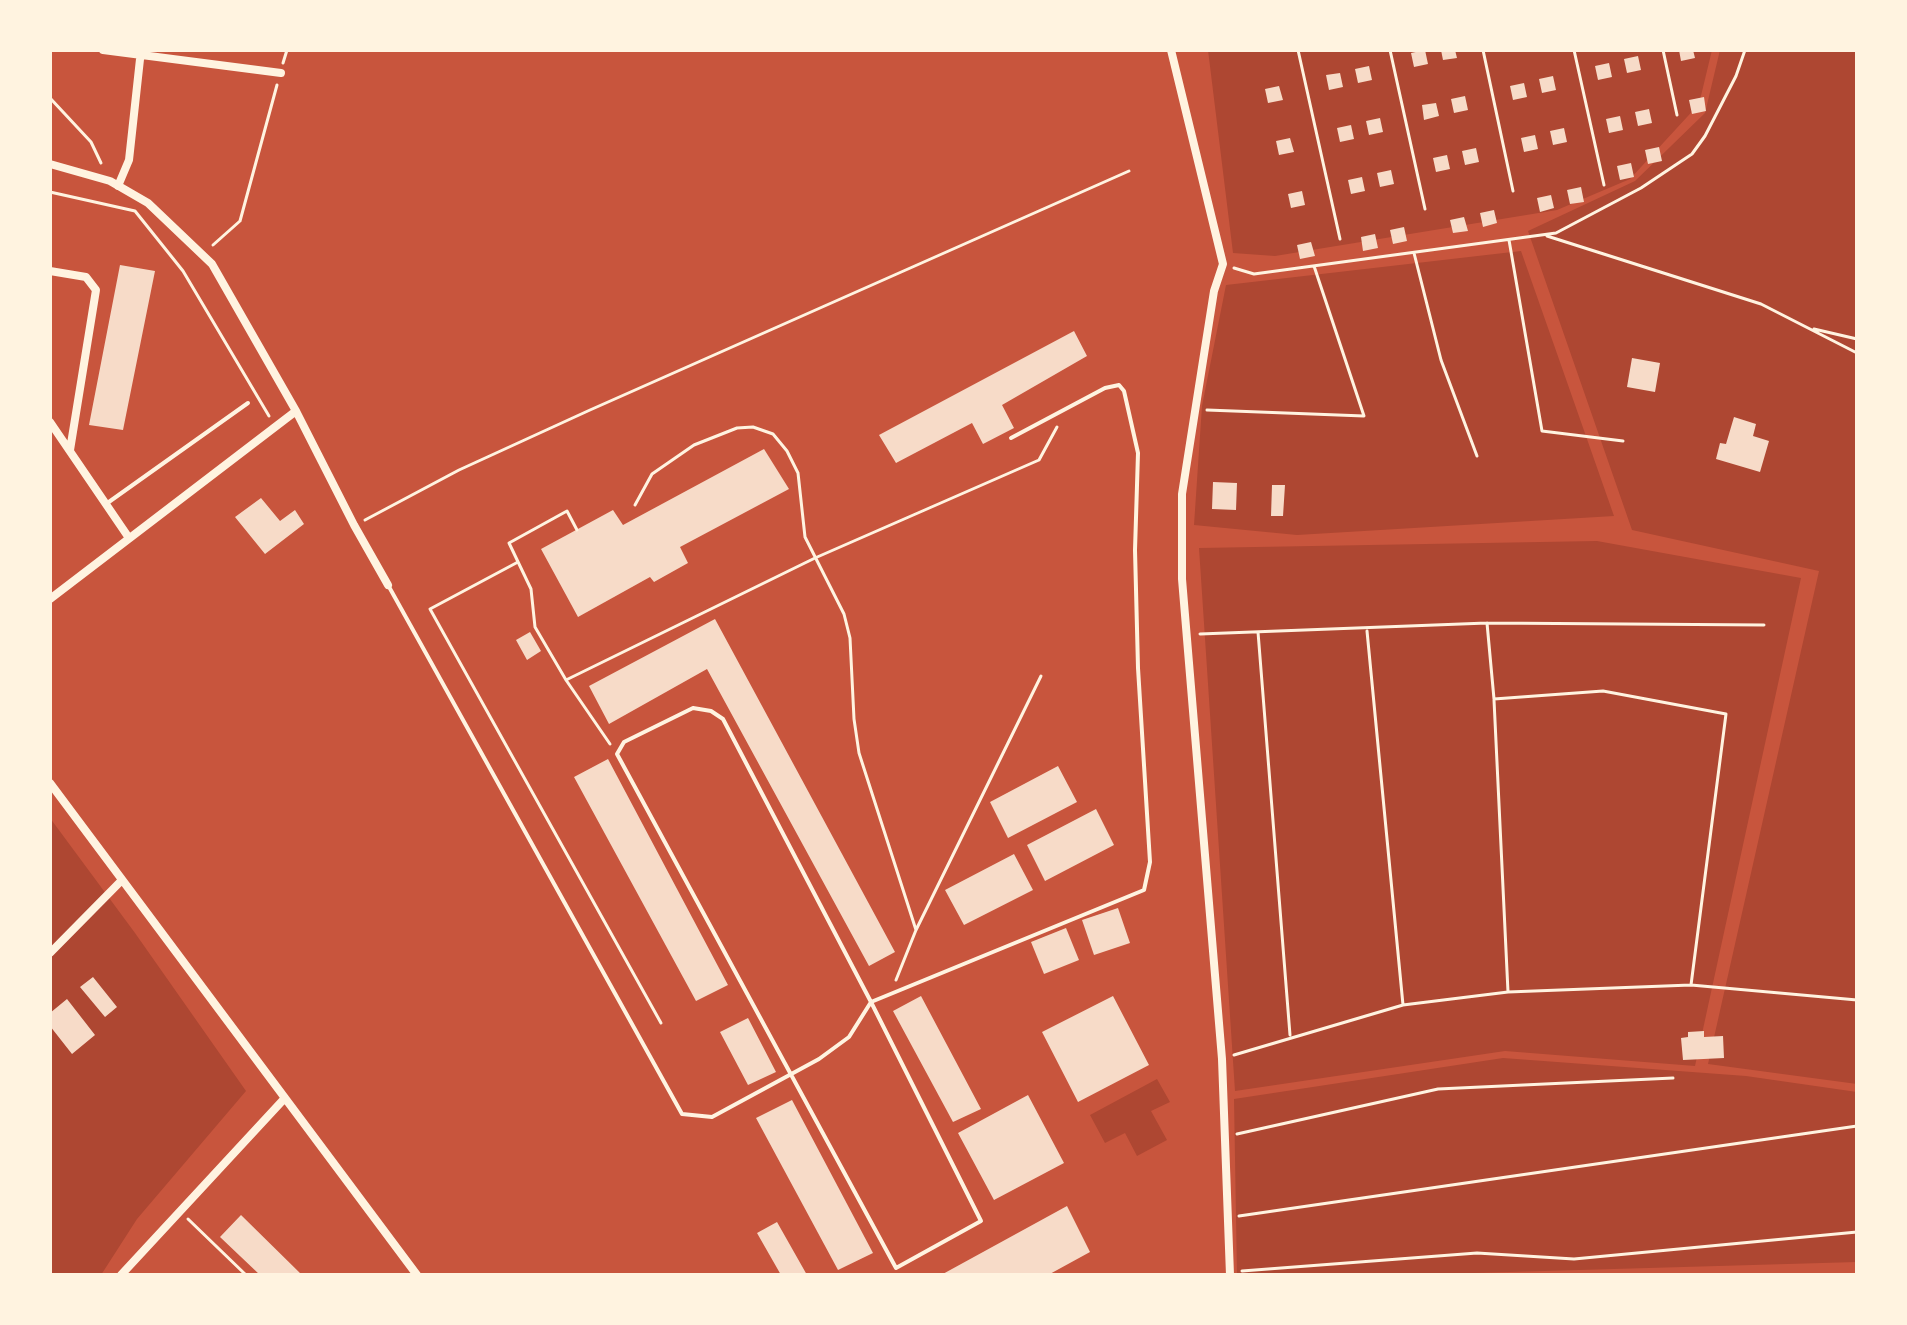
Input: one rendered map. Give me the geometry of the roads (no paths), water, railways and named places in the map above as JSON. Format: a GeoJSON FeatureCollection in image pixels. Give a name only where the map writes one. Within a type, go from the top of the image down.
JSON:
{"type":"FeatureCollection","features":[{"type":"Feature","properties":{"kind":"street"},"geometry":{"type":"LineString","coordinates":[[103,50],[141,52],[281,73]]}},
{"type":"Feature","properties":{"kind":"street"},"geometry":{"type":"LineString","coordinates":[[1171,50],[1223,264],[1214,291],[1182,494],[1182,579],[1222,1059],[1230,1274]]}},
{"type":"Feature","properties":{"kind":"street"},"geometry":{"type":"LineString","coordinates":[[114,184],[129,160],[141,52]]}},
{"type":"Feature","properties":{"kind":"street"},"geometry":{"type":"LineString","coordinates":[[50,164],[114,184],[148,203],[212,264],[296,411],[388,585]]}},
{"type":"Feature","properties":{"kind":"street"},"geometry":{"type":"LineString","coordinates":[[50,271],[86,277],[96,290],[70,450]]}},
{"type":"Feature","properties":{"kind":"street"},"geometry":{"type":"LineString","coordinates":[[50,599],[296,411]]}},
{"type":"Feature","properties":{"kind":"street"},"geometry":{"type":"LineString","coordinates":[[50,422],[129,538]]}},
{"type":"Feature","properties":{"kind":"street"},"geometry":{"type":"LineString","coordinates":[[50,783],[417,1275]]}},
{"type":"Feature","properties":{"kind":"street"},"geometry":{"type":"LineString","coordinates":[[50,953],[122,880]]}},
{"type":"Feature","properties":{"kind":"street"},"geometry":{"type":"LineString","coordinates":[[121,1275],[284,1099]]}},
{"type":"Feature","properties":{"kind":"lane"},"geometry":{"type":"LineString","coordinates":[[388,585],[682,1114],[712,1117],[819,1059],[849,1037],[871,1002],[1144,890],[1150,862],[1138,668],[1135,550],[1138,453],[1124,391],[1119,385],[1105,388],[1011,438]]}},
{"type":"Feature","properties":{"kind":"lane"},"geometry":{"type":"LineString","coordinates":[[106,504],[248,403]]}},
{"type":"Feature","properties":{"kind":"lane"},"geometry":{"type":"LineString","coordinates":[[693,708],[711,711],[723,719],[871,1002],[981,1221],[896,1268],[617,754],[624,742],[693,708]]}}]}
